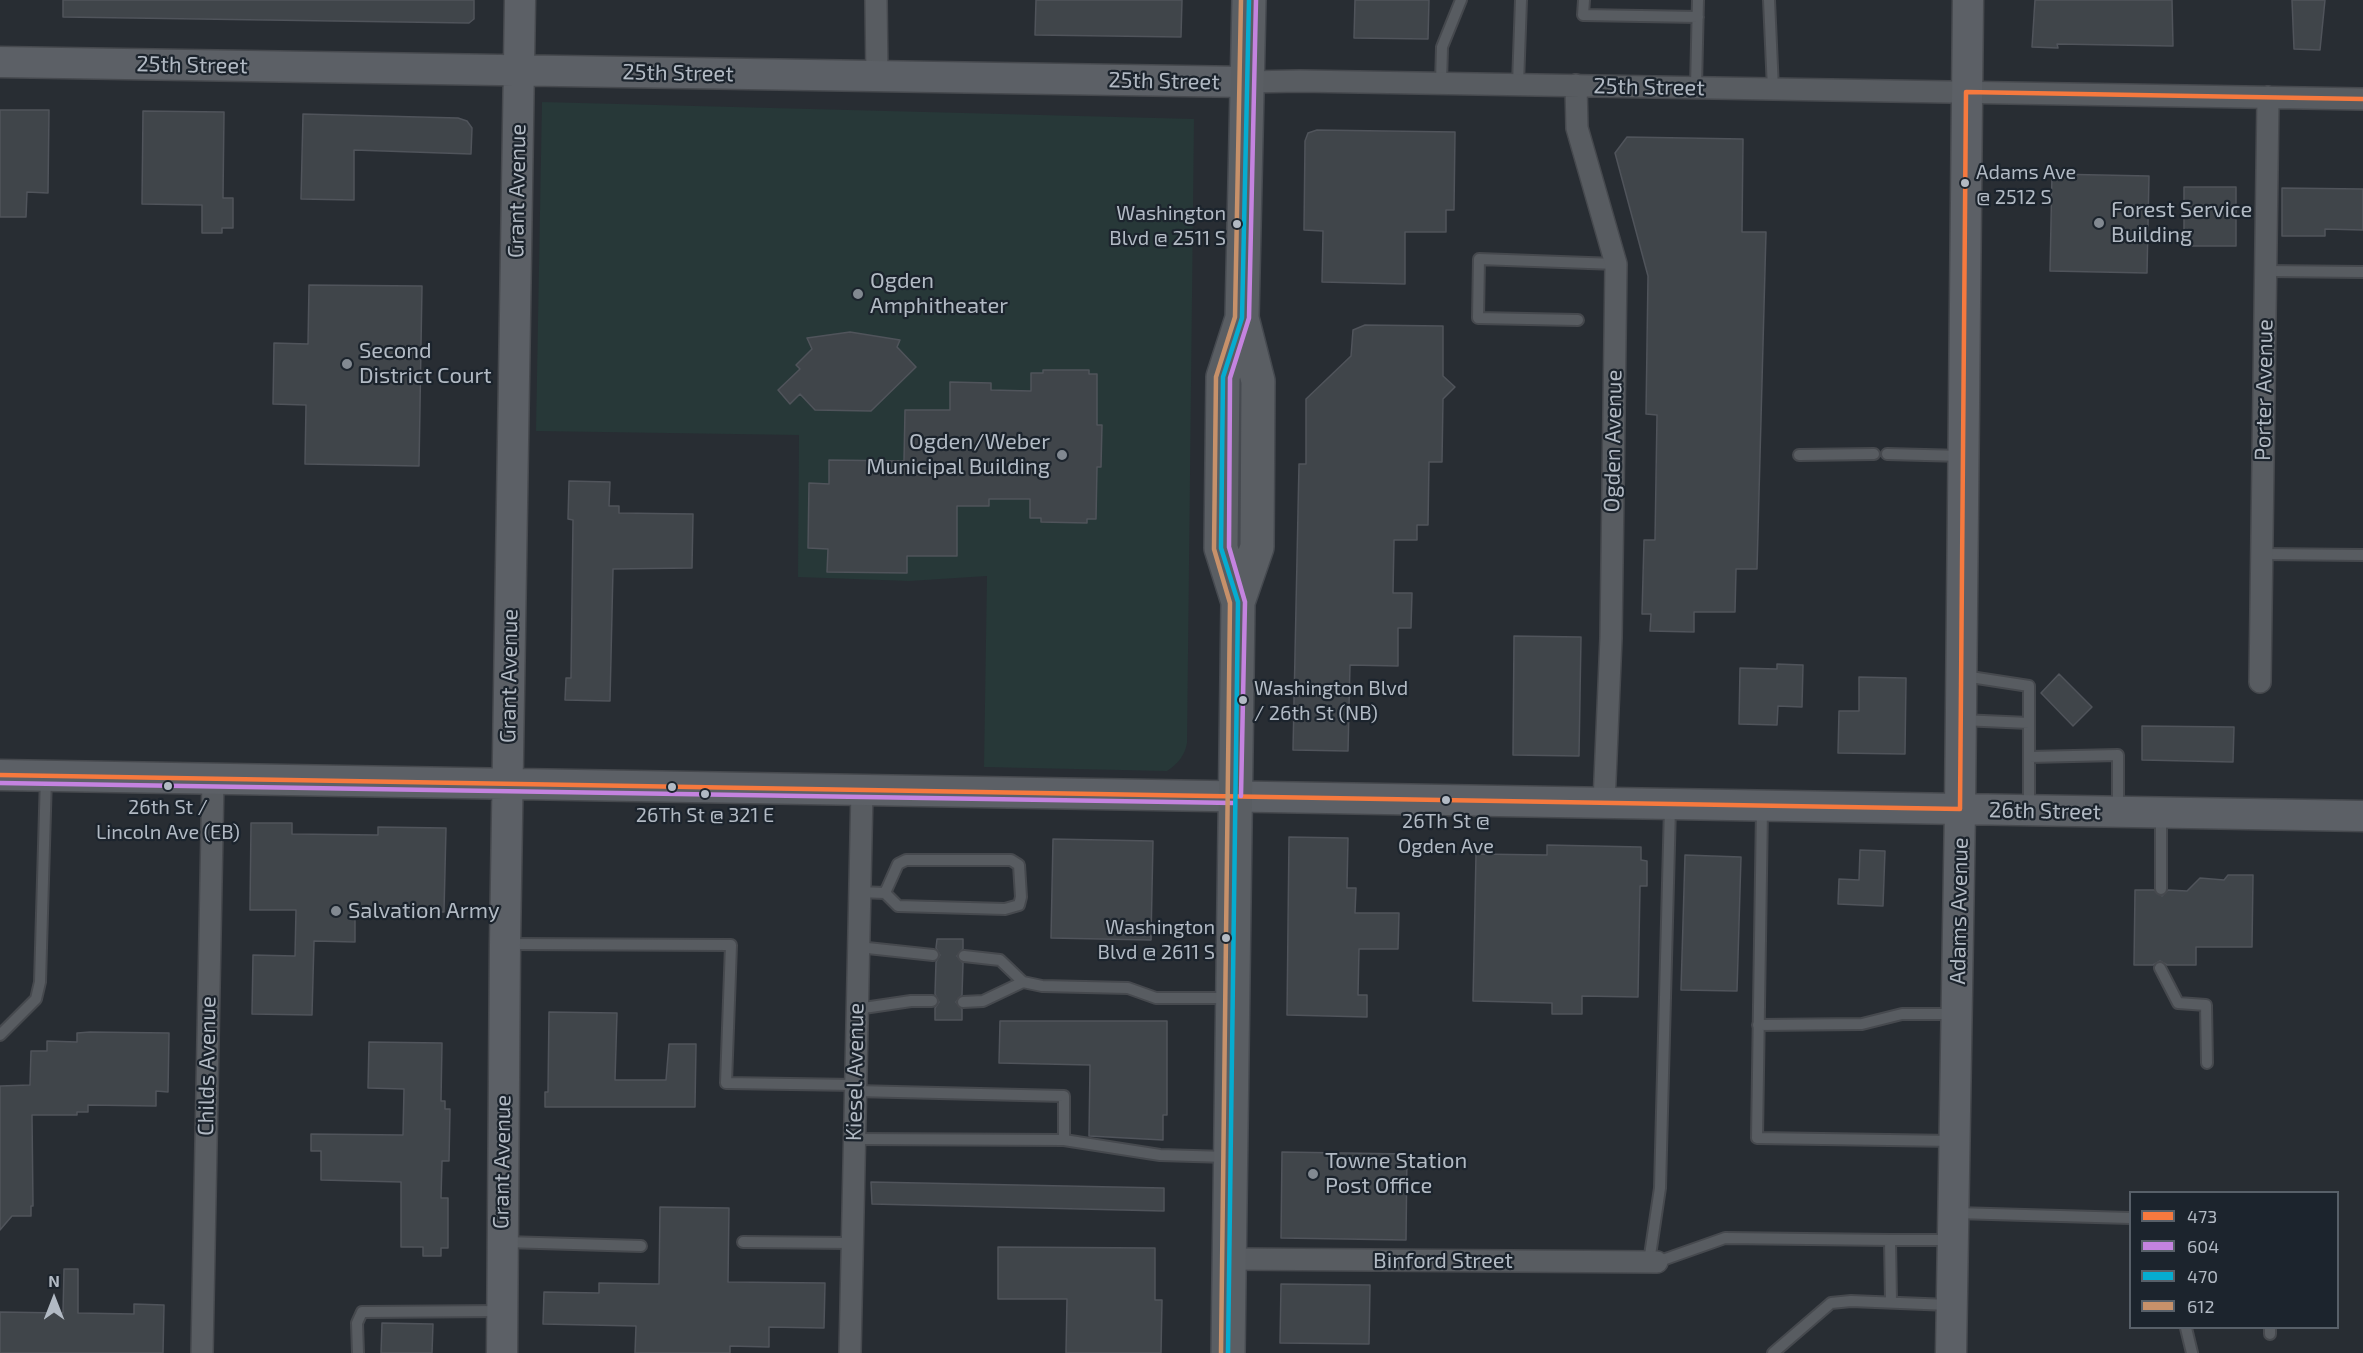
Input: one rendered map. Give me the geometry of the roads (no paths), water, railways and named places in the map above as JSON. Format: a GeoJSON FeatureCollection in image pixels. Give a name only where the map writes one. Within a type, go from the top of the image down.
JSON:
{"type":"FeatureCollection","features":[{"type":"Feature","properties":{"kind":"main road"},"geometry":{"type":"LineString","coordinates":[[1228,1353],[1238,602],[1257,547],[1258,381],[1242,318],[1249,0]]}},
{"type":"Feature","properties":{"kind":"street","name":"Grant Avenue"},"geometry":{"type":"LineString","coordinates":[[502,1353],[501,1242],[507,784],[520,0]]}},
{"type":"Feature","properties":{"kind":"street"},"geometry":{"type":"LineString","coordinates":[[876,0],[877,77]]}},
{"type":"Feature","properties":{"kind":"street","name":"Adams Avenue"},"geometry":{"type":"LineString","coordinates":[[1951,1353],[1962,676],[1968,0]]}},
{"type":"Feature","properties":{"kind":"street","name":"25th Street"},"geometry":{"type":"LineString","coordinates":[[0,62],[2363,99]]}},
{"type":"Feature","properties":{"kind":"street","name":"Ogden Avenue"},"geometry":{"type":"LineString","coordinates":[[1576,85],[1578,135],[1616,264],[1611,638],[1604,803]]}},
{"type":"Feature","properties":{"kind":"street","name":"Porter Avenue"},"geometry":{"type":"LineString","coordinates":[[2260,682],[2268,98]]}},
{"type":"Feature","properties":{"kind":"street","name":"26th Street"},"geometry":{"type":"LineString","coordinates":[[0,775],[2363,816]]}},
{"type":"Feature","properties":{"kind":"street","name":"Childs Avenue"},"geometry":{"type":"LineString","coordinates":[[202,1353],[213,778]]}},
{"type":"Feature","properties":{"kind":"street","name":"Kiesel Avenue"},"geometry":{"type":"LineString","coordinates":[[850,1353],[862,790]]}},
{"type":"Feature","properties":{"kind":"street","name":"Binford Street"},"geometry":{"type":"LineString","coordinates":[[1229,1259],[1653,1262]]}},
{"type":"Feature","properties":{"kind":"lane"},"geometry":{"type":"LineString","coordinates":[[1441,83],[1442,47],[1461,0]]}},
{"type":"Feature","properties":{"kind":"lane"},"geometry":{"type":"LineString","coordinates":[[1518,84],[1521,0]]}},
{"type":"Feature","properties":{"kind":"lane"},"geometry":{"type":"LineString","coordinates":[[1584,0],[1584,15],[1698,17]]}},
{"type":"Feature","properties":{"kind":"lane"},"geometry":{"type":"LineString","coordinates":[[1696,87],[1698,0]]}},
{"type":"Feature","properties":{"kind":"lane"},"geometry":{"type":"LineString","coordinates":[[1769,0],[1773,89]]}},
{"type":"Feature","properties":{"kind":"lane"},"geometry":{"type":"LineString","coordinates":[[1578,320],[1478,318],[1479,259],[1616,264]]}},
{"type":"Feature","properties":{"kind":"lane"},"geometry":{"type":"LineString","coordinates":[[2266,271],[2363,272]]}},
{"type":"Feature","properties":{"kind":"lane"},"geometry":{"type":"LineString","coordinates":[[1799,455],[1874,454]]}},
{"type":"Feature","properties":{"kind":"lane"},"geometry":{"type":"LineString","coordinates":[[1887,454],[1963,456]]}},
{"type":"Feature","properties":{"kind":"lane"},"geometry":{"type":"LineString","coordinates":[[2262,554],[2363,555]]}},
{"type":"Feature","properties":{"kind":"lane"},"geometry":{"type":"LineString","coordinates":[[1962,676],[2029,686],[2029,812]]}},
{"type":"Feature","properties":{"kind":"lane"},"geometry":{"type":"LineString","coordinates":[[1961,720],[2029,723]]}},
{"type":"Feature","properties":{"kind":"lane"},"geometry":{"type":"LineString","coordinates":[[2029,758],[2118,755],[2118,812]]}},
{"type":"Feature","properties":{"kind":"lane"},"geometry":{"type":"LineString","coordinates":[[0,1035],[36,999],[40,982],[46,776]]}},
{"type":"Feature","properties":{"kind":"lane"},"geometry":{"type":"LineString","coordinates":[[1670,804],[1660,1188],[1653,1262],[1725,1238],[1890,1240],[1953,1226],[2129,1218]]}},
{"type":"Feature","properties":{"kind":"lane"},"geometry":{"type":"LineString","coordinates":[[1762,806],[1756,1138],[1954,1141]]}},
{"type":"Feature","properties":{"kind":"lane"},"geometry":{"type":"LineString","coordinates":[[2161,812],[2161,889]]}},
{"type":"Feature","properties":{"kind":"lane"},"geometry":{"type":"LineString","coordinates":[[859,892],[885,892],[898,906],[1005,909],[1019,905],[1021,897],[1018,865],[1011,860],[906,860],[898,864],[885,892]]}},
{"type":"Feature","properties":{"kind":"lane"},"geometry":{"type":"LineString","coordinates":[[505,944],[731,945],[726,1083],[1064,1096],[1064,1140]]}},
{"type":"Feature","properties":{"kind":"lane"},"geometry":{"type":"LineString","coordinates":[[858,947],[933,955]]}},
{"type":"Feature","properties":{"kind":"lane"},"geometry":{"type":"LineString","coordinates":[[964,956],[1000,960],[1023,981],[1042,986],[1128,988],[1151,998],[1162,999],[1232,998]]}},
{"type":"Feature","properties":{"kind":"lane"},"geometry":{"type":"LineString","coordinates":[[2160,968],[2178,1003],[2206,1005],[2207,1063]]}},
{"type":"Feature","properties":{"kind":"lane"},"geometry":{"type":"LineString","coordinates":[[963,1002],[983,1001],[1023,981]]}},
{"type":"Feature","properties":{"kind":"lane"},"geometry":{"type":"LineString","coordinates":[[856,1009],[911,1001],[932,1001]]}},
{"type":"Feature","properties":{"kind":"lane"},"geometry":{"type":"LineString","coordinates":[[1758,1025],[1862,1024],[1902,1014],[1957,1014]]}},
{"type":"Feature","properties":{"kind":"lane"},"geometry":{"type":"LineString","coordinates":[[854,1139],[1064,1140],[1160,1155],[1230,1157]]}},
{"type":"Feature","properties":{"kind":"lane"},"geometry":{"type":"LineString","coordinates":[[1890,1240],[1891,1302]]}},
{"type":"Feature","properties":{"kind":"lane"},"geometry":{"type":"LineString","coordinates":[[501,1242],[641,1246]]}},
{"type":"Feature","properties":{"kind":"lane"},"geometry":{"type":"LineString","coordinates":[[743,1242],[852,1243]]}},
{"type":"Feature","properties":{"kind":"lane"},"geometry":{"type":"LineString","coordinates":[[1773,1353],[1831,1303],[1891,1302],[1952,1305]]}},
{"type":"Feature","properties":{"kind":"lane"},"geometry":{"type":"LineString","coordinates":[[358,1353],[357,1323],[362,1312],[502,1311]]}},
{"type":"Feature","properties":{"kind":"lane"},"geometry":{"type":"LineString","coordinates":[[2187,1329],[2192,1353]]}},
{"type":"Feature","properties":{"kind":"place","name":"Adams Ave @ 2512 S"},"geometry":{"type":"Point","coordinates":[1965,183]}},
{"type":"Feature","properties":{"kind":"place","name":"Forest Service Building"},"geometry":{"type":"Point","coordinates":[2099,223]}},
{"type":"Feature","properties":{"kind":"place","name":"Washington Blvd @ 2511 S"},"geometry":{"type":"Point","coordinates":[1237,224]}},
{"type":"Feature","properties":{"kind":"place","name":"Ogden Amphitheater"},"geometry":{"type":"Point","coordinates":[858,294]}},
{"type":"Feature","properties":{"kind":"place","name":"Second District Court"},"geometry":{"type":"Point","coordinates":[347,364]}},
{"type":"Feature","properties":{"kind":"place","name":"Ogden/Weber Municipal Building"},"geometry":{"type":"Point","coordinates":[1062,455]}},
{"type":"Feature","properties":{"kind":"place","name":"Washington Blvd / 26th St (NB)"},"geometry":{"type":"Point","coordinates":[1243,700]}},
{"type":"Feature","properties":{"kind":"place","name":"26th St / Lincoln Ave (EB)"},"geometry":{"type":"Point","coordinates":[168,786]}},
{"type":"Feature","properties":{"kind":"place","name":"26Th St @ 321 E"},"geometry":{"type":"Point","coordinates":[705,794]}},
{"type":"Feature","properties":{"kind":"place","name":"26Th St @ Ogden Ave"},"geometry":{"type":"Point","coordinates":[1446,800]}},
{"type":"Feature","properties":{"kind":"place","name":"Salvation Army"},"geometry":{"type":"Point","coordinates":[336,911]}},
{"type":"Feature","properties":{"kind":"place","name":"Washington Blvd @ 2611 S"},"geometry":{"type":"Point","coordinates":[1226,938]}},
{"type":"Feature","properties":{"kind":"place","name":"Towne Station Post Office"},"geometry":{"type":"Point","coordinates":[1313,1174]}}]}
